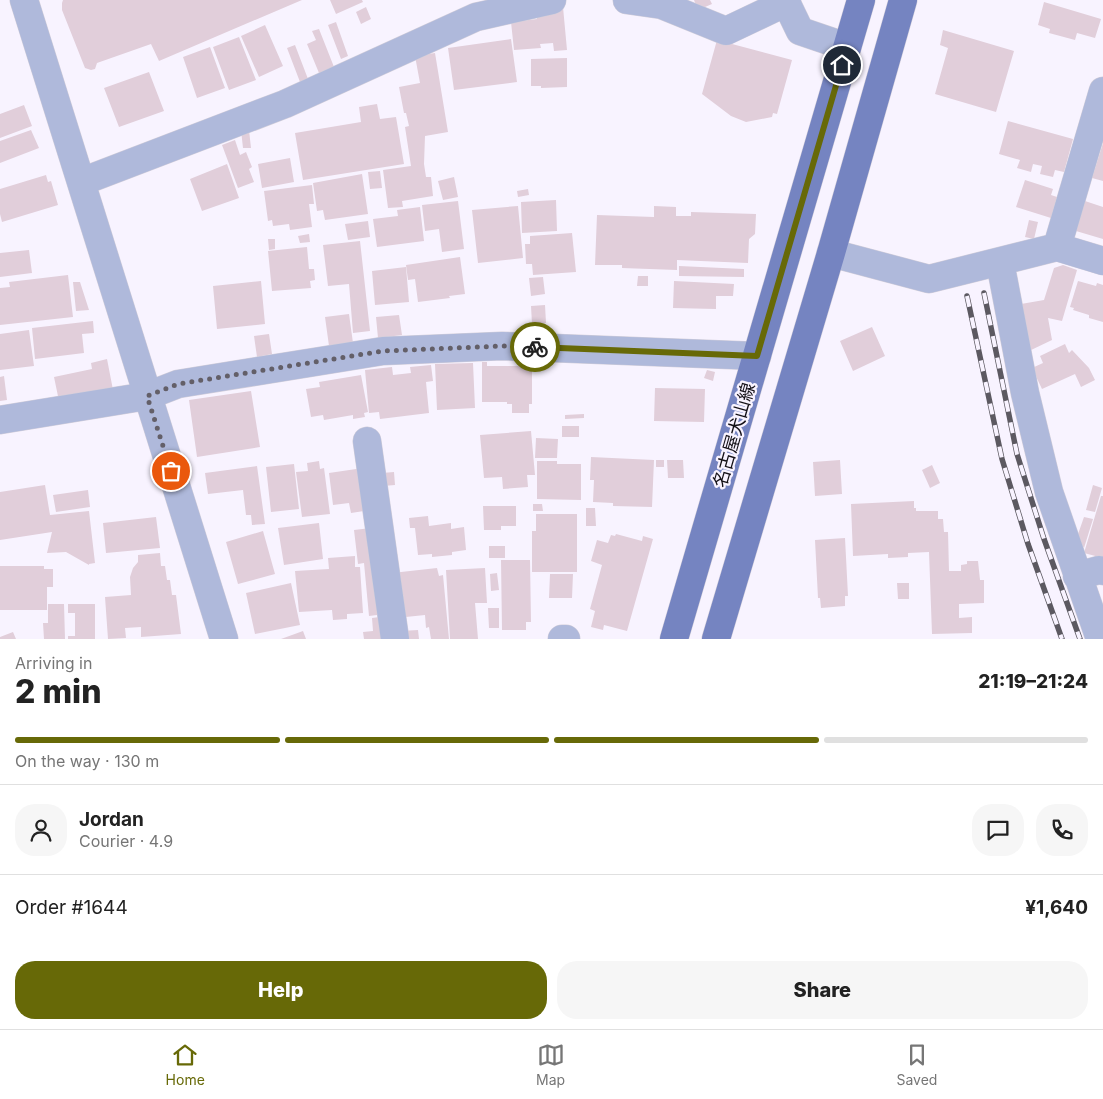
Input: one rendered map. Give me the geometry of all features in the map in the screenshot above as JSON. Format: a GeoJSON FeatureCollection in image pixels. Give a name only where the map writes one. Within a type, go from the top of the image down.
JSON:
{"type":"FeatureCollection","features":[{"type":"Feature","properties":{"kind":"main road","name":"名古屋犬山線"},"geometry":{"type":"LineString","coordinates":[[674,639],[861,0]]}},
{"type":"Feature","properties":{"kind":"main road"},"geometry":{"type":"LineString","coordinates":[[716,639],[831,253],[903,0]]}},
{"type":"Feature","properties":{"kind":"street"},"geometry":{"type":"LineString","coordinates":[[24,0],[224,639]]}},
{"type":"Feature","properties":{"kind":"street"},"geometry":{"type":"LineString","coordinates":[[81,182],[285,104],[476,17],[552,0]]}},
{"type":"Feature","properties":{"kind":"street"},"geometry":{"type":"LineString","coordinates":[[627,0],[662,5],[726,30],[786,1],[800,31],[847,47]]}},
{"type":"Feature","properties":{"kind":"street"},"geometry":{"type":"LineString","coordinates":[[1057,247],[1103,91]]}},
{"type":"Feature","properties":{"kind":"street"},"geometry":{"type":"LineString","coordinates":[[831,253],[929,279],[1057,247],[1103,261]]}},
{"type":"Feature","properties":{"kind":"street"},"geometry":{"type":"LineString","coordinates":[[1000,262],[1025,393],[1049,492],[1100,639]]}},
{"type":"Feature","properties":{"kind":"street"},"geometry":{"type":"LineString","coordinates":[[0,420],[147,396],[178,384],[383,351],[502,346],[757,356]]}},
{"type":"Feature","properties":{"kind":"street"},"geometry":{"type":"LineString","coordinates":[[367,440],[395,639]]}},
{"type":"Feature","properties":{"kind":"street"},"geometry":{"type":"LineString","coordinates":[[1077,576],[1099,570],[1103,571]]}},
{"type":"Feature","properties":{"kind":"building"},"geometry":{"type":"Polygon","coordinates":[[[63,0],[302,0],[159,61],[151,44],[97,63],[95,69],[91,70],[85,68],[62,10],[63,0]]]}},
{"type":"Feature","properties":{"kind":"building"},"geometry":{"type":"Polygon","coordinates":[[[330,0],[362,0],[363,2],[336,14],[330,0]]]}},
{"type":"Feature","properties":{"kind":"building"},"geometry":{"type":"Polygon","coordinates":[[[694,0],[710,0],[712,4],[698,10],[694,0]]]}},
{"type":"Feature","properties":{"kind":"building"},"geometry":{"type":"Polygon","coordinates":[[[1044,2],[1101,19],[1095,38],[1077,33],[1075,40],[1049,33],[1050,29],[1038,25],[1044,2]]]}},
{"type":"Feature","properties":{"kind":"building"},"geometry":{"type":"Polygon","coordinates":[[[366,7],[371,19],[361,24],[356,12],[366,7]]]}},
{"type":"Feature","properties":{"kind":"building"},"geometry":{"type":"Polygon","coordinates":[[[563,7],[567,50],[554,51],[553,43],[540,44],[541,48],[514,50],[511,22],[537,19],[536,10],[563,7]]]}},
{"type":"Feature","properties":{"kind":"building"},"geometry":{"type":"Polygon","coordinates":[[[336,22],[348,56],[341,59],[328,25],[336,22]]]}},
{"type":"Feature","properties":{"kind":"building"},"geometry":{"type":"Polygon","coordinates":[[[265,25],[283,66],[259,77],[241,36],[265,25]]]}},
{"type":"Feature","properties":{"kind":"building"},"geometry":{"type":"Polygon","coordinates":[[[319,29],[334,67],[319,73],[307,44],[316,40],[312,31],[319,29]]]}},
{"type":"Feature","properties":{"kind":"building"},"geometry":{"type":"Polygon","coordinates":[[[943,30],[1014,51],[996,112],[935,94],[948,48],[940,45],[943,30]]]}},
{"type":"Feature","properties":{"kind":"building"},"geometry":{"type":"Polygon","coordinates":[[[239,37],[256,80],[229,90],[213,47],[239,37]]]}},
{"type":"Feature","properties":{"kind":"building"},"geometry":{"type":"Polygon","coordinates":[[[511,39],[517,82],[454,90],[448,48],[511,39]]]}},
{"type":"Feature","properties":{"kind":"building"},"geometry":{"type":"Polygon","coordinates":[[[717,40],[792,60],[777,114],[773,113],[772,117],[746,122],[731,116],[702,94],[717,40]]]}},
{"type":"Feature","properties":{"kind":"building"},"geometry":{"type":"Polygon","coordinates":[[[295,45],[308,79],[300,82],[287,48],[295,45]]]}},
{"type":"Feature","properties":{"kind":"building"},"geometry":{"type":"Polygon","coordinates":[[[210,47],[225,88],[197,98],[183,57],[210,47]]]}},
{"type":"Feature","properties":{"kind":"building"},"geometry":{"type":"Polygon","coordinates":[[[435,53],[448,132],[425,136],[424,164],[426,177],[431,177],[433,196],[402,201],[403,207],[388,208],[383,170],[411,166],[405,127],[409,126],[406,113],[404,113],[399,87],[420,83],[415,56],[435,53]]]}},
{"type":"Feature","properties":{"kind":"building"},"geometry":{"type":"Polygon","coordinates":[[[567,58],[567,87],[541,88],[541,86],[531,86],[531,59],[567,58]]]}},
{"type":"Feature","properties":{"kind":"building"},"geometry":{"type":"Polygon","coordinates":[[[149,72],[164,111],[119,127],[104,88],[149,72]]]}},
{"type":"Feature","properties":{"kind":"building"},"geometry":{"type":"Polygon","coordinates":[[[377,104],[380,119],[396,117],[404,164],[303,180],[295,133],[361,122],[359,107],[377,104]]]}},
{"type":"Feature","properties":{"kind":"building"},"geometry":{"type":"Polygon","coordinates":[[[24,105],[32,126],[0,138],[0,114],[24,105]]]}},
{"type":"Feature","properties":{"kind":"building"},"geometry":{"type":"Polygon","coordinates":[[[1008,121],[1073,139],[1064,172],[1055,170],[1053,177],[1040,174],[1042,166],[1033,164],[1031,172],[1017,168],[1020,160],[999,154],[1008,121]]]}},
{"type":"Feature","properties":{"kind":"building"},"geometry":{"type":"Polygon","coordinates":[[[31,130],[39,148],[0,163],[0,141],[31,130]]]}},
{"type":"Feature","properties":{"kind":"building"},"geometry":{"type":"Polygon","coordinates":[[[241,130],[249,130],[251,148],[243,148],[241,130]]]}},
{"type":"Feature","properties":{"kind":"building"},"geometry":{"type":"Polygon","coordinates":[[[235,140],[240,155],[246,152],[252,167],[249,169],[254,182],[238,188],[222,145],[235,140]]]}},
{"type":"Feature","properties":{"kind":"building"},"geometry":{"type":"Polygon","coordinates":[[[1103,143],[1103,181],[1092,178],[1103,143]]]}},
{"type":"Feature","properties":{"kind":"building"},"geometry":{"type":"Polygon","coordinates":[[[290,158],[294,182],[262,188],[258,164],[290,158]]]}},
{"type":"Feature","properties":{"kind":"building"},"geometry":{"type":"Polygon","coordinates":[[[227,164],[239,198],[202,211],[190,179],[227,164]]]}},
{"type":"Feature","properties":{"kind":"building"},"geometry":{"type":"Polygon","coordinates":[[[380,171],[382,188],[370,189],[368,172],[380,171]]]}},
{"type":"Feature","properties":{"kind":"building"},"geometry":{"type":"Polygon","coordinates":[[[362,174],[368,214],[325,220],[323,210],[317,211],[313,183],[362,174]]]}},
{"type":"Feature","properties":{"kind":"building"},"geometry":{"type":"Polygon","coordinates":[[[46,175],[48,182],[51,181],[58,205],[2,222],[0,214],[0,189],[46,175]]]}},
{"type":"Feature","properties":{"kind":"building"},"geometry":{"type":"Polygon","coordinates":[[[454,177],[458,197],[443,200],[438,181],[454,177]]]}},
{"type":"Feature","properties":{"kind":"building"},"geometry":{"type":"Polygon","coordinates":[[[1025,180],[1053,189],[1051,195],[1057,197],[1051,218],[1016,207],[1025,180]]]}},
{"type":"Feature","properties":{"kind":"building"},"geometry":{"type":"Polygon","coordinates":[[[312,185],[314,204],[309,204],[312,227],[290,230],[289,224],[273,226],[272,220],[268,221],[264,191],[312,185]]]}},
{"type":"Feature","properties":{"kind":"building"},"geometry":{"type":"Polygon","coordinates":[[[528,189],[529,195],[518,197],[517,191],[528,189]]]}},
{"type":"Feature","properties":{"kind":"building"},"geometry":{"type":"Polygon","coordinates":[[[556,200],[557,231],[522,233],[521,202],[556,200]]]}},
{"type":"Feature","properties":{"kind":"building"},"geometry":{"type":"Polygon","coordinates":[[[458,201],[464,249],[442,252],[439,229],[425,231],[422,205],[458,201]]]}},
{"type":"Feature","properties":{"kind":"building"},"geometry":{"type":"Polygon","coordinates":[[[1085,201],[1103,207],[1103,239],[1076,231],[1085,201]]]}},
{"type":"Feature","properties":{"kind":"building"},"geometry":{"type":"Polygon","coordinates":[[[518,206],[523,258],[478,263],[472,210],[518,206]]]}},
{"type":"Feature","properties":{"kind":"building"},"geometry":{"type":"Polygon","coordinates":[[[654,206],[676,207],[676,216],[691,216],[691,212],[756,214],[755,234],[749,239],[748,263],[677,260],[677,270],[622,268],[622,265],[595,265],[597,215],[654,217],[654,206]]]}},
{"type":"Feature","properties":{"kind":"building"},"geometry":{"type":"Polygon","coordinates":[[[420,207],[424,241],[377,247],[373,219],[398,216],[397,210],[420,207]]]}},
{"type":"Feature","properties":{"kind":"building"},"geometry":{"type":"Polygon","coordinates":[[[1029,220],[1038,222],[1034,239],[1025,237],[1029,220]]]}},
{"type":"Feature","properties":{"kind":"building"},"geometry":{"type":"Polygon","coordinates":[[[368,221],[370,237],[348,240],[345,224],[368,221]]]}},
{"type":"Feature","properties":{"kind":"building"},"geometry":{"type":"Polygon","coordinates":[[[572,233],[576,272],[533,275],[532,264],[526,264],[525,244],[530,244],[530,236],[572,233]]]}},
{"type":"Feature","properties":{"kind":"building"},"geometry":{"type":"Polygon","coordinates":[[[309,234],[310,242],[300,243],[298,236],[309,234]]]}},
{"type":"Feature","properties":{"kind":"building"},"geometry":{"type":"Polygon","coordinates":[[[268,239],[275,239],[275,249],[269,250],[268,239]]]}},
{"type":"Feature","properties":{"kind":"building"},"geometry":{"type":"Polygon","coordinates":[[[360,241],[370,331],[353,333],[349,284],[328,286],[323,245],[360,241]]]}},
{"type":"Feature","properties":{"kind":"building"},"geometry":{"type":"Polygon","coordinates":[[[307,247],[309,269],[314,269],[315,280],[310,281],[311,288],[272,291],[268,251],[307,247]]]}},
{"type":"Feature","properties":{"kind":"building"},"geometry":{"type":"Polygon","coordinates":[[[29,250],[32,273],[0,277],[0,253],[29,250]]]}},
{"type":"Feature","properties":{"kind":"building"},"geometry":{"type":"Polygon","coordinates":[[[460,257],[465,294],[418,302],[415,279],[408,280],[406,265],[460,257]]]}},
{"type":"Feature","properties":{"kind":"building"},"geometry":{"type":"Polygon","coordinates":[[[1063,265],[1077,270],[1062,321],[1048,318],[1052,340],[1029,351],[1021,304],[1044,300],[1054,268],[1063,265]]]}},
{"type":"Feature","properties":{"kind":"building"},"geometry":{"type":"Polygon","coordinates":[[[679,266],[744,269],[744,277],[679,276],[679,266]]]}},
{"type":"Feature","properties":{"kind":"building"},"geometry":{"type":"Polygon","coordinates":[[[406,267],[409,302],[375,305],[372,271],[406,267]]]}},
{"type":"Feature","properties":{"kind":"building"},"geometry":{"type":"Polygon","coordinates":[[[68,275],[73,317],[0,325],[0,288],[10,287],[9,282],[68,275]]]}},
{"type":"Feature","properties":{"kind":"building"},"geometry":{"type":"Polygon","coordinates":[[[638,276],[648,276],[648,286],[637,286],[638,276]]]}},
{"type":"Feature","properties":{"kind":"building"},"geometry":{"type":"Polygon","coordinates":[[[543,277],[545,294],[531,296],[529,278],[543,277]]]}},
{"type":"Feature","properties":{"kind":"building"},"geometry":{"type":"Polygon","coordinates":[[[261,281],[265,324],[217,329],[213,286],[261,281]]]}},
{"type":"Feature","properties":{"kind":"building"},"geometry":{"type":"Polygon","coordinates":[[[674,281],[734,284],[733,296],[716,296],[716,309],[673,308],[674,281]]]}},
{"type":"Feature","properties":{"kind":"building"},"geometry":{"type":"Polygon","coordinates":[[[1078,281],[1096,286],[1097,283],[1103,285],[1103,322],[1089,318],[1089,315],[1073,310],[1074,308],[1070,307],[1078,281]]]}},
{"type":"Feature","properties":{"kind":"building"},"geometry":{"type":"Polygon","coordinates":[[[73,282],[80,282],[89,310],[76,311],[73,282]]]}},
{"type":"Feature","properties":{"kind":"building"},"geometry":{"type":"Polygon","coordinates":[[[545,305],[546,323],[532,324],[531,306],[545,305]]]}},
{"type":"Feature","properties":{"kind":"building"},"geometry":{"type":"Polygon","coordinates":[[[349,314],[353,343],[329,346],[325,317],[349,314]]]}},
{"type":"Feature","properties":{"kind":"building"},"geometry":{"type":"Polygon","coordinates":[[[399,315],[402,335],[378,338],[376,317],[399,315]]]}},
{"type":"Feature","properties":{"kind":"building"},"geometry":{"type":"Polygon","coordinates":[[[93,321],[94,333],[82,334],[84,353],[35,359],[32,328],[93,321]]]}},
{"type":"Feature","properties":{"kind":"building"},"geometry":{"type":"Polygon","coordinates":[[[872,327],[885,356],[853,371],[840,341],[872,327]]]}},
{"type":"Feature","properties":{"kind":"building"},"geometry":{"type":"Polygon","coordinates":[[[29,330],[34,366],[0,370],[0,334],[29,330]]]}},
{"type":"Feature","properties":{"kind":"building"},"geometry":{"type":"Polygon","coordinates":[[[269,334],[272,354],[257,357],[254,336],[269,334]]]}},
{"type":"Feature","properties":{"kind":"building"},"geometry":{"type":"Polygon","coordinates":[[[1065,344],[1069,353],[1072,350],[1089,368],[1095,380],[1081,387],[1075,374],[1042,389],[1032,368],[1043,363],[1040,356],[1065,344]]]}},
{"type":"Feature","properties":{"kind":"building"},"geometry":{"type":"Polygon","coordinates":[[[107,359],[114,395],[59,401],[54,377],[92,369],[91,363],[107,359]]]}},
{"type":"Feature","properties":{"kind":"building"},"geometry":{"type":"Polygon","coordinates":[[[482,362],[487,362],[487,366],[532,366],[532,404],[529,404],[529,413],[512,413],[512,404],[507,404],[507,402],[482,402],[482,362]]]}},
{"type":"Feature","properties":{"kind":"building"},"geometry":{"type":"Polygon","coordinates":[[[473,363],[475,408],[437,410],[435,364],[473,363]]]}},
{"type":"Feature","properties":{"kind":"building"},"geometry":{"type":"Polygon","coordinates":[[[431,365],[433,381],[426,382],[429,413],[380,419],[379,412],[369,413],[365,370],[392,367],[393,375],[411,373],[410,367],[431,365]]]}},
{"type":"Feature","properties":{"kind":"building"},"geometry":{"type":"Polygon","coordinates":[[[707,370],[715,372],[713,381],[704,378],[707,370]]]}},
{"type":"Feature","properties":{"kind":"building"},"geometry":{"type":"Polygon","coordinates":[[[361,375],[368,412],[364,413],[365,417],[353,419],[353,415],[324,420],[323,415],[311,417],[306,389],[320,387],[319,382],[361,375]]]}},
{"type":"Feature","properties":{"kind":"building"},"geometry":{"type":"Polygon","coordinates":[[[4,376],[7,400],[0,401],[0,377],[4,376]]]}},
{"type":"Feature","properties":{"kind":"building"},"geometry":{"type":"Polygon","coordinates":[[[655,388],[705,389],[704,422],[654,421],[655,388]]]}},
{"type":"Feature","properties":{"kind":"building"},"geometry":{"type":"Polygon","coordinates":[[[251,391],[260,447],[197,457],[189,400],[251,391]]]}},
{"type":"Feature","properties":{"kind":"building"},"geometry":{"type":"Polygon","coordinates":[[[584,414],[584,418],[565,419],[565,415],[584,414]]]}},
{"type":"Feature","properties":{"kind":"building"},"geometry":{"type":"Polygon","coordinates":[[[562,426],[579,426],[579,437],[562,437],[562,426]]]}},
{"type":"Feature","properties":{"kind":"building"},"geometry":{"type":"Polygon","coordinates":[[[531,431],[535,475],[527,475],[528,487],[503,489],[502,477],[484,478],[480,435],[531,431]]]}},
{"type":"Feature","properties":{"kind":"building"},"geometry":{"type":"Polygon","coordinates":[[[536,438],[558,439],[557,458],[535,458],[536,438]]]}},
{"type":"Feature","properties":{"kind":"building"},"geometry":{"type":"Polygon","coordinates":[[[591,457],[654,460],[652,507],[613,506],[613,503],[593,502],[594,480],[590,480],[591,457]]]}},
{"type":"Feature","properties":{"kind":"building"},"geometry":{"type":"Polygon","coordinates":[[[656,460],[664,460],[664,467],[656,467],[656,460]]]}},
{"type":"Feature","properties":{"kind":"building"},"geometry":{"type":"Polygon","coordinates":[[[667,460],[683,460],[684,478],[668,478],[667,460]]]}},
{"type":"Feature","properties":{"kind":"building"},"geometry":{"type":"Polygon","coordinates":[[[840,460],[842,494],[815,496],[813,462],[840,460]]]}},
{"type":"Feature","properties":{"kind":"building"},"geometry":{"type":"Polygon","coordinates":[[[319,461],[320,469],[324,468],[330,514],[302,517],[296,472],[308,471],[307,463],[319,461]]]}},
{"type":"Feature","properties":{"kind":"building"},"geometry":{"type":"Polygon","coordinates":[[[537,461],[557,461],[557,464],[581,464],[581,500],[537,499],[537,461]]]}},
{"type":"Feature","properties":{"kind":"building"},"geometry":{"type":"Polygon","coordinates":[[[294,464],[299,509],[271,512],[266,467],[294,464]]]}},
{"type":"Feature","properties":{"kind":"building"},"geometry":{"type":"Polygon","coordinates":[[[932,465],[940,483],[930,488],[922,470],[932,465]]]}},
{"type":"Feature","properties":{"kind":"building"},"geometry":{"type":"Polygon","coordinates":[[[257,466],[265,524],[252,525],[251,515],[246,515],[243,490],[208,494],[205,473],[257,466]]]}},
{"type":"Feature","properties":{"kind":"building"},"geometry":{"type":"Polygon","coordinates":[[[363,468],[364,511],[351,513],[349,503],[333,505],[329,473],[363,468]]]}},
{"type":"Feature","properties":{"kind":"building"},"geometry":{"type":"Polygon","coordinates":[[[394,472],[395,485],[383,486],[382,473],[394,472]]]}},
{"type":"Feature","properties":{"kind":"building"},"geometry":{"type":"Polygon","coordinates":[[[45,485],[50,515],[89,511],[95,563],[89,565],[66,552],[47,553],[52,532],[0,540],[0,492],[45,485]]]}},
{"type":"Feature","properties":{"kind":"building"},"geometry":{"type":"Polygon","coordinates":[[[1093,485],[1102,488],[1095,512],[1086,510],[1093,485]]]}},
{"type":"Feature","properties":{"kind":"building"},"geometry":{"type":"Polygon","coordinates":[[[88,490],[90,507],[56,512],[53,495],[88,490]]]}},
{"type":"Feature","properties":{"kind":"building"},"geometry":{"type":"Polygon","coordinates":[[[1101,496],[1103,496],[1103,558],[1084,553],[1101,496]]]}},
{"type":"Feature","properties":{"kind":"building"},"geometry":{"type":"Polygon","coordinates":[[[914,501],[916,511],[938,511],[938,519],[943,519],[944,532],[948,532],[949,571],[961,571],[961,565],[967,564],[967,561],[978,561],[980,580],[984,580],[984,603],[959,604],[959,618],[972,617],[972,633],[932,634],[929,552],[908,553],[908,557],[888,558],[888,554],[853,556],[851,504],[914,501]]]}},
{"type":"Feature","properties":{"kind":"building"},"geometry":{"type":"Polygon","coordinates":[[[533,504],[542,504],[543,511],[533,511],[533,504]]]}},
{"type":"Feature","properties":{"kind":"building"},"geometry":{"type":"Polygon","coordinates":[[[483,506],[516,506],[516,526],[501,526],[501,530],[484,530],[483,506]]]}},
{"type":"Feature","properties":{"kind":"building"},"geometry":{"type":"Polygon","coordinates":[[[586,508],[595,508],[596,526],[586,526],[586,508]]]}},
{"type":"Feature","properties":{"kind":"building"},"geometry":{"type":"Polygon","coordinates":[[[536,514],[577,514],[577,572],[532,572],[532,531],[536,531],[536,514]]]}},
{"type":"Feature","properties":{"kind":"building"},"geometry":{"type":"Polygon","coordinates":[[[428,516],[429,526],[451,523],[451,529],[464,527],[466,550],[452,552],[452,555],[432,557],[432,554],[418,555],[415,528],[410,528],[409,518],[428,516]]]}},
{"type":"Feature","properties":{"kind":"building"},"geometry":{"type":"Polygon","coordinates":[[[156,517],[160,548],[106,553],[103,523],[156,517]]]}},
{"type":"Feature","properties":{"kind":"building"},"geometry":{"type":"Polygon","coordinates":[[[1084,517],[1093,519],[1084,548],[1077,537],[1084,517]]]}},
{"type":"Feature","properties":{"kind":"building"},"geometry":{"type":"Polygon","coordinates":[[[319,523],[323,559],[284,565],[278,528],[319,523]]]}},
{"type":"Feature","properties":{"kind":"building"},"geometry":{"type":"Polygon","coordinates":[[[371,528],[383,610],[377,611],[377,615],[369,616],[364,563],[358,564],[354,530],[371,528]]]}},
{"type":"Feature","properties":{"kind":"building"},"geometry":{"type":"Polygon","coordinates":[[[263,531],[275,574],[238,584],[226,542],[263,531]]]}},
{"type":"Feature","properties":{"kind":"building"},"geometry":{"type":"Polygon","coordinates":[[[616,534],[642,541],[643,536],[653,539],[627,631],[604,625],[603,630],[591,627],[595,611],[590,609],[602,565],[591,561],[597,540],[608,543],[611,535],[615,536],[616,534]]]}},
{"type":"Feature","properties":{"kind":"building"},"geometry":{"type":"Polygon","coordinates":[[[845,538],[848,596],[845,596],[845,606],[821,608],[820,598],[818,598],[815,540],[845,538]]]}},
{"type":"Feature","properties":{"kind":"building"},"geometry":{"type":"Polygon","coordinates":[[[489,546],[505,546],[505,558],[489,558],[489,546]]]}},
{"type":"Feature","properties":{"kind":"building"},"geometry":{"type":"Polygon","coordinates":[[[160,553],[161,566],[165,566],[167,580],[170,580],[172,595],[176,595],[181,634],[141,637],[141,627],[125,628],[126,638],[108,639],[105,597],[131,595],[130,577],[133,568],[138,562],[138,555],[160,553]]]}},
{"type":"Feature","properties":{"kind":"building"},"geometry":{"type":"Polygon","coordinates":[[[355,556],[355,567],[360,567],[363,613],[347,614],[347,619],[333,620],[332,610],[299,612],[295,571],[329,569],[328,558],[355,556]]]}},
{"type":"Feature","properties":{"kind":"building"},"geometry":{"type":"Polygon","coordinates":[[[501,560],[530,560],[531,622],[526,622],[526,630],[502,630],[501,560]]]}},
{"type":"Feature","properties":{"kind":"building"},"geometry":{"type":"Polygon","coordinates":[[[0,566],[44,566],[44,569],[53,569],[53,587],[47,587],[47,610],[0,610],[0,566]]]}},
{"type":"Feature","properties":{"kind":"building"},"geometry":{"type":"Polygon","coordinates":[[[437,568],[439,576],[443,575],[449,639],[431,639],[429,627],[426,628],[425,615],[396,618],[392,573],[437,568]]]}},
{"type":"Feature","properties":{"kind":"building"},"geometry":{"type":"Polygon","coordinates":[[[485,568],[487,603],[475,603],[478,639],[450,639],[446,570],[485,568]]]}},
{"type":"Feature","properties":{"kind":"building"},"geometry":{"type":"Polygon","coordinates":[[[497,573],[499,590],[491,591],[490,574],[497,573]]]}},
{"type":"Feature","properties":{"kind":"building"},"geometry":{"type":"Polygon","coordinates":[[[550,574],[573,574],[572,598],[549,598],[550,574]]]}},
{"type":"Feature","properties":{"kind":"building"},"geometry":{"type":"Polygon","coordinates":[[[291,583],[300,625],[255,634],[246,593],[291,583]]]}},
{"type":"Feature","properties":{"kind":"building"},"geometry":{"type":"Polygon","coordinates":[[[897,583],[909,583],[909,599],[898,599],[897,583]]]}},
{"type":"Feature","properties":{"kind":"building"},"geometry":{"type":"Polygon","coordinates":[[[48,604],[64,604],[65,639],[44,639],[43,623],[48,623],[48,604]]]}},
{"type":"Feature","properties":{"kind":"building"},"geometry":{"type":"Polygon","coordinates":[[[68,604],[95,604],[95,639],[68,639],[68,636],[75,636],[75,613],[68,613],[68,604]]]}},
{"type":"Feature","properties":{"kind":"building"},"geometry":{"type":"Polygon","coordinates":[[[488,608],[499,608],[499,628],[489,628],[488,608]]]}},
{"type":"Feature","properties":{"kind":"building"},"geometry":{"type":"Polygon","coordinates":[[[387,616],[390,639],[364,639],[363,632],[373,631],[372,618],[387,616]]]}},
{"type":"Feature","properties":{"kind":"building"},"geometry":{"type":"Polygon","coordinates":[[[418,630],[419,639],[402,639],[401,631],[418,630]]]}},
{"type":"Feature","properties":{"kind":"building"},"geometry":{"type":"Polygon","coordinates":[[[303,631],[306,639],[281,639],[303,631]]]}},
{"type":"Feature","properties":{"kind":"building"},"geometry":{"type":"Polygon","coordinates":[[[13,632],[16,639],[0,639],[0,637],[13,632]]]}},
{"type":"Feature","properties":{"kind":"railway"},"geometry":{"type":"LineString","coordinates":[[984,293],[1017,454],[1044,539],[1080,639]]}},
{"type":"Feature","properties":{"kind":"railway"},"geometry":{"type":"LineString","coordinates":[[967,296],[1002,459],[1028,544],[1062,639]]}},
{"type":"Feature","properties":{"kind":"way so far"},"geometry":{"type":"LineString","coordinates":[[171,471],[147,396],[178,384],[383,351],[502,346],[535,347]]}},
{"type":"Feature","properties":{"kind":"route"},"geometry":{"type":"LineString","coordinates":[[535,347],[757,356],[842,65]]}}]}
